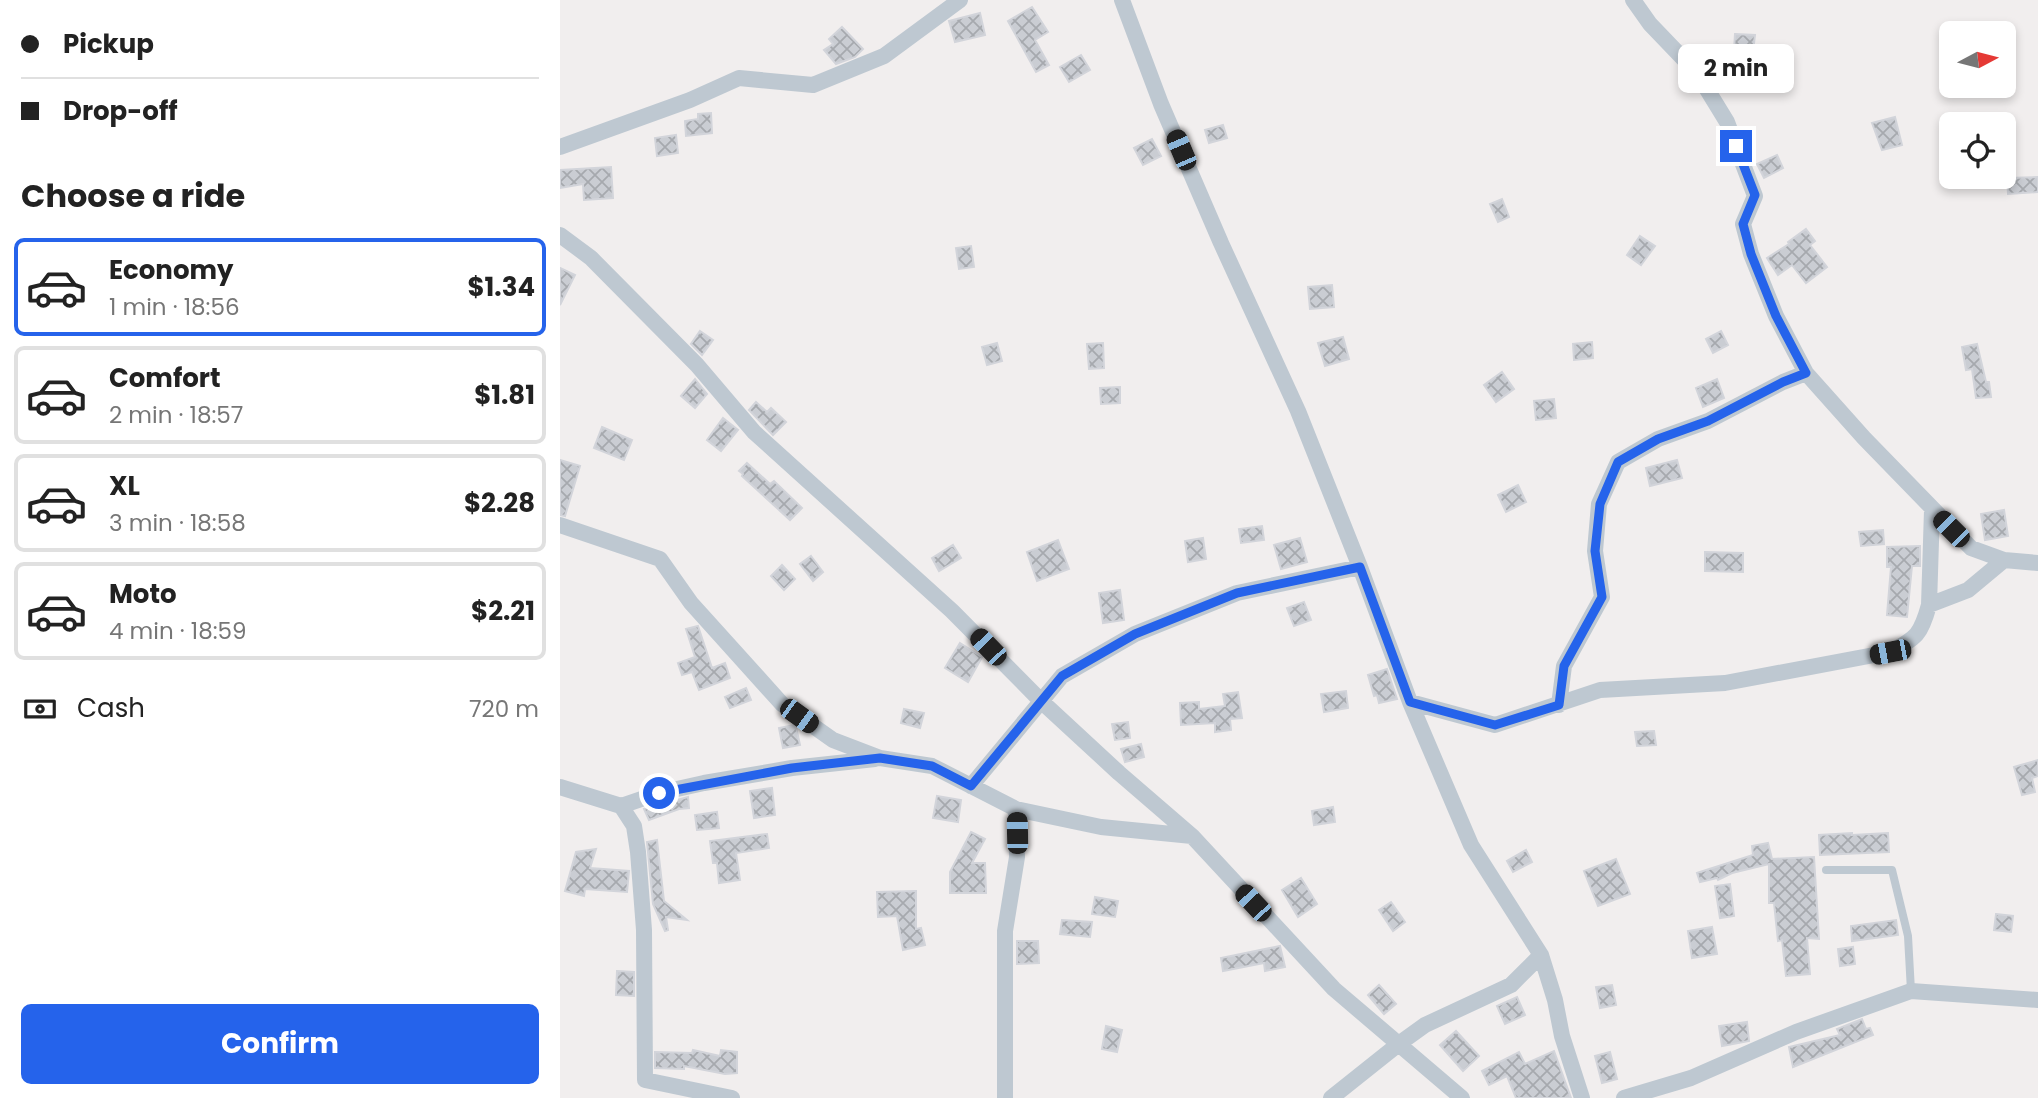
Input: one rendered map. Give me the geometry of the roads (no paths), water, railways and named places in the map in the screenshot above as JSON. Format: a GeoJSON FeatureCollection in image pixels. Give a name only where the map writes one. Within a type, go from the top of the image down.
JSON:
{"type":"FeatureCollection","features":[{"type":"Feature","properties":{"kind":"street"},"geometry":{"type":"LineString","coordinates":[[560,147],[690,100],[739,78],[813,85],[884,56],[960,0]]}},
{"type":"Feature","properties":{"kind":"street"},"geometry":{"type":"LineString","coordinates":[[1122,0],[1161,104],[1298,411],[1410,702],[1471,845],[1541,955],[1581,1098]]}},
{"type":"Feature","properties":{"kind":"street"},"geometry":{"type":"LineString","coordinates":[[1633,0],[1650,24],[1697,73],[1727,122],[1755,195],[1743,224],[1751,254],[1776,316],[1806,373],[1864,438],[1971,548],[2004,560],[2038,563]]}},
{"type":"Feature","properties":{"kind":"street"},"geometry":{"type":"LineString","coordinates":[[560,234],[591,258],[696,365],[754,432],[953,611],[1041,701],[1192,836],[1334,989],[1462,1098]]}},
{"type":"Feature","properties":{"kind":"street"},"geometry":{"type":"LineString","coordinates":[[1559,705],[1564,666],[1602,597],[1595,551],[1600,504],[1618,462],[1658,439],[1708,421],[1806,373]]}},
{"type":"Feature","properties":{"kind":"street"},"geometry":{"type":"LineString","coordinates":[[1410,702],[1495,725],[1600,690],[1725,683],[1890,652],[1909,642],[1923,628],[1929,605],[1932,510]]}},
{"type":"Feature","properties":{"kind":"street"},"geometry":{"type":"LineString","coordinates":[[560,525],[660,559],[691,603],[782,704],[833,740],[880,758],[932,766],[1016,809],[1101,827],[1192,836]]}},
{"type":"Feature","properties":{"kind":"street"},"geometry":{"type":"LineString","coordinates":[[1929,605],[1968,590],[2004,560]]}},
{"type":"Feature","properties":{"kind":"street"},"geometry":{"type":"LineString","coordinates":[[971,786],[1062,676],[1135,634],[1237,593],[1360,567]]}},
{"type":"Feature","properties":{"kind":"street"},"geometry":{"type":"LineString","coordinates":[[560,787],[621,806],[659,793],[704,783],[792,768],[880,758]]}},
{"type":"Feature","properties":{"kind":"street"},"geometry":{"type":"LineString","coordinates":[[621,806],[634,826],[638,852],[644,929],[645,1080],[732,1098]]}},
{"type":"Feature","properties":{"kind":"street"},"geometry":{"type":"LineString","coordinates":[[1005,1098],[1005,931],[1017,857],[1016,809]]}},
{"type":"Feature","properties":{"kind":"street"},"geometry":{"type":"LineString","coordinates":[[1331,1098],[1425,1025],[1511,985],[1541,955]]}},
{"type":"Feature","properties":{"kind":"street"},"geometry":{"type":"LineString","coordinates":[[1623,1098],[1691,1078],[1796,1032],[1911,991],[2038,1000]]}},
{"type":"Feature","properties":{"kind":"lane"},"geometry":{"type":"LineString","coordinates":[[1826,870],[1892,870],[1908,936],[1911,991]]}}]}
